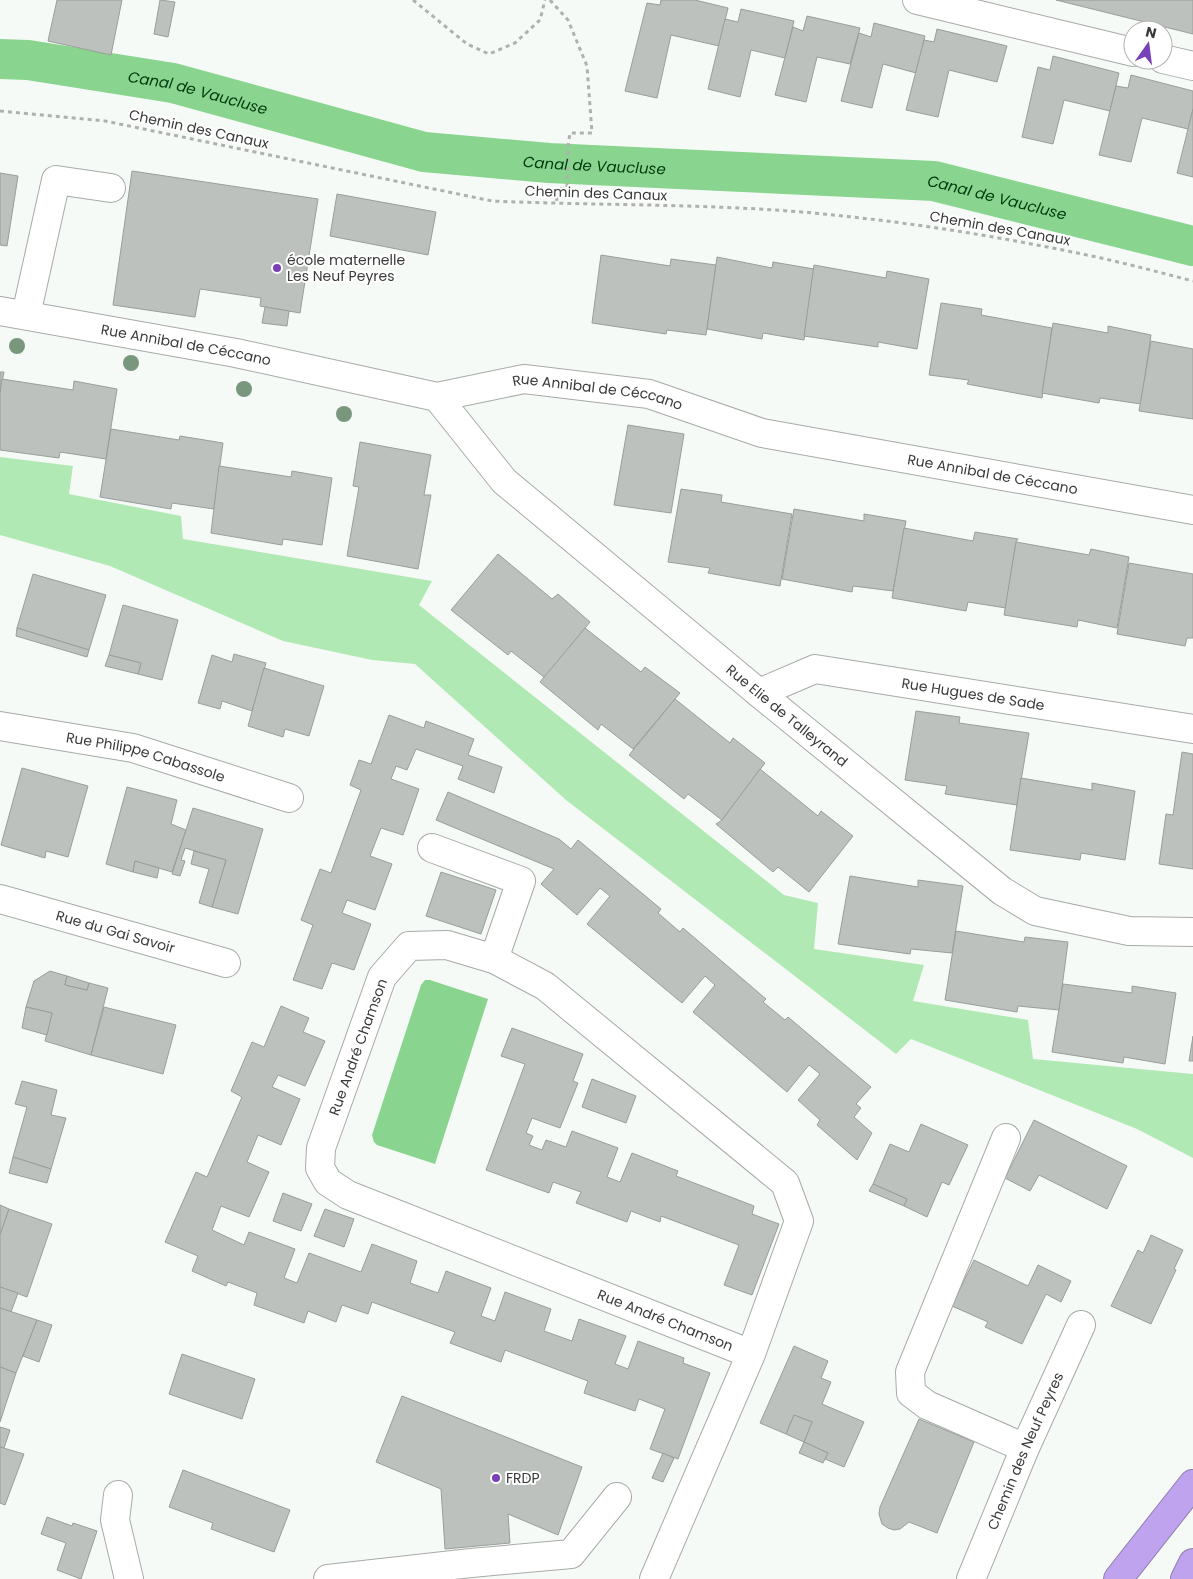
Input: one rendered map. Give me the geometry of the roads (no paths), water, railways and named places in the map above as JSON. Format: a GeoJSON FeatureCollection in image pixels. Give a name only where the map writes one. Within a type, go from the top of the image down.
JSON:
{"type":"FeatureCollection","features":[{"type":"Feature","properties":{"kind":"highway"},"geometry":{"type":"LineString","coordinates":[[1118,1579],[1193,1484]]}},
{"type":"Feature","properties":{"kind":"highway"},"geometry":{"type":"LineString","coordinates":[[1185,1579],[1193,1563]]}},
{"type":"Feature","properties":{"kind":"street"},"geometry":{"type":"LineString","coordinates":[[917,0],[959,5],[1123,49]]}},
{"type":"Feature","properties":{"kind":"street"},"geometry":{"type":"LineString","coordinates":[[1173,61],[1193,66]]}},
{"type":"Feature","properties":{"kind":"street"},"geometry":{"type":"LineString","coordinates":[[26,315],[56,180],[111,188]]}},
{"type":"Feature","properties":{"kind":"street","name":"Rue Annibal de Céccano"},"geometry":{"type":"LineString","coordinates":[[0,311],[236,352],[437,397],[524,379],[649,394],[762,433],[1193,510]]}},
{"type":"Feature","properties":{"kind":"street","name":"Rue Elie de Talleyrand"},"geometry":{"type":"LineString","coordinates":[[437,397],[504,481],[1002,891],[1035,911],[1129,931],[1193,932]]}},
{"type":"Feature","properties":{"kind":"street","name":"Rue Hugues de Sade"},"geometry":{"type":"LineString","coordinates":[[758,692],[815,669],[1193,728]]}},
{"type":"Feature","properties":{"kind":"street","name":"Rue Philippe Cabassole"},"geometry":{"type":"LineString","coordinates":[[0,726],[133,748],[289,798]]}},
{"type":"Feature","properties":{"kind":"street"},"geometry":{"type":"LineString","coordinates":[[432,848],[521,881],[494,959]]}},
{"type":"Feature","properties":{"kind":"street","name":"Rue du Gai Savoir"},"geometry":{"type":"LineString","coordinates":[[2,907],[226,963]]}},
{"type":"Feature","properties":{"kind":"street","name":"Rue André Chamson"},"geometry":{"type":"LineString","coordinates":[[654,1579],[751,1354],[799,1221],[785,1183],[545,986],[494,959],[447,946],[409,946],[382,977],[321,1148],[320,1168],[328,1182],[348,1195],[751,1354]]}},
{"type":"Feature","properties":{"kind":"street"},"geometry":{"type":"LineString","coordinates":[[1006,1138],[910,1372],[911,1393],[927,1405],[1025,1448]]}},
{"type":"Feature","properties":{"kind":"street","name":"Chemin des Neuf Peyres"},"geometry":{"type":"LineString","coordinates":[[971,1579],[1025,1448],[1081,1325]]}},
{"type":"Feature","properties":{"kind":"street"},"geometry":{"type":"LineString","coordinates":[[118,1495],[115,1520],[129,1579]]}},
{"type":"Feature","properties":{"kind":"street"},"geometry":{"type":"LineString","coordinates":[[328,1579],[472,1571],[572,1554],[617,1497]]}},
{"type":"Feature","properties":{"kind":"waterway","name":"Canal de Vaucluse"},"geometry":{"type":"LineString","coordinates":[[0,59],[28,60],[173,83],[424,152],[549,163],[934,181],[1193,246]]}},
{"type":"Feature","properties":{"kind":"place","name":"école maternelle Les Neuf Peyres"},"geometry":{"type":"Point","coordinates":[277,268]}},
{"type":"Feature","properties":{"kind":"place","name":"FRDP"},"geometry":{"type":"Point","coordinates":[496,1478]}}]}
